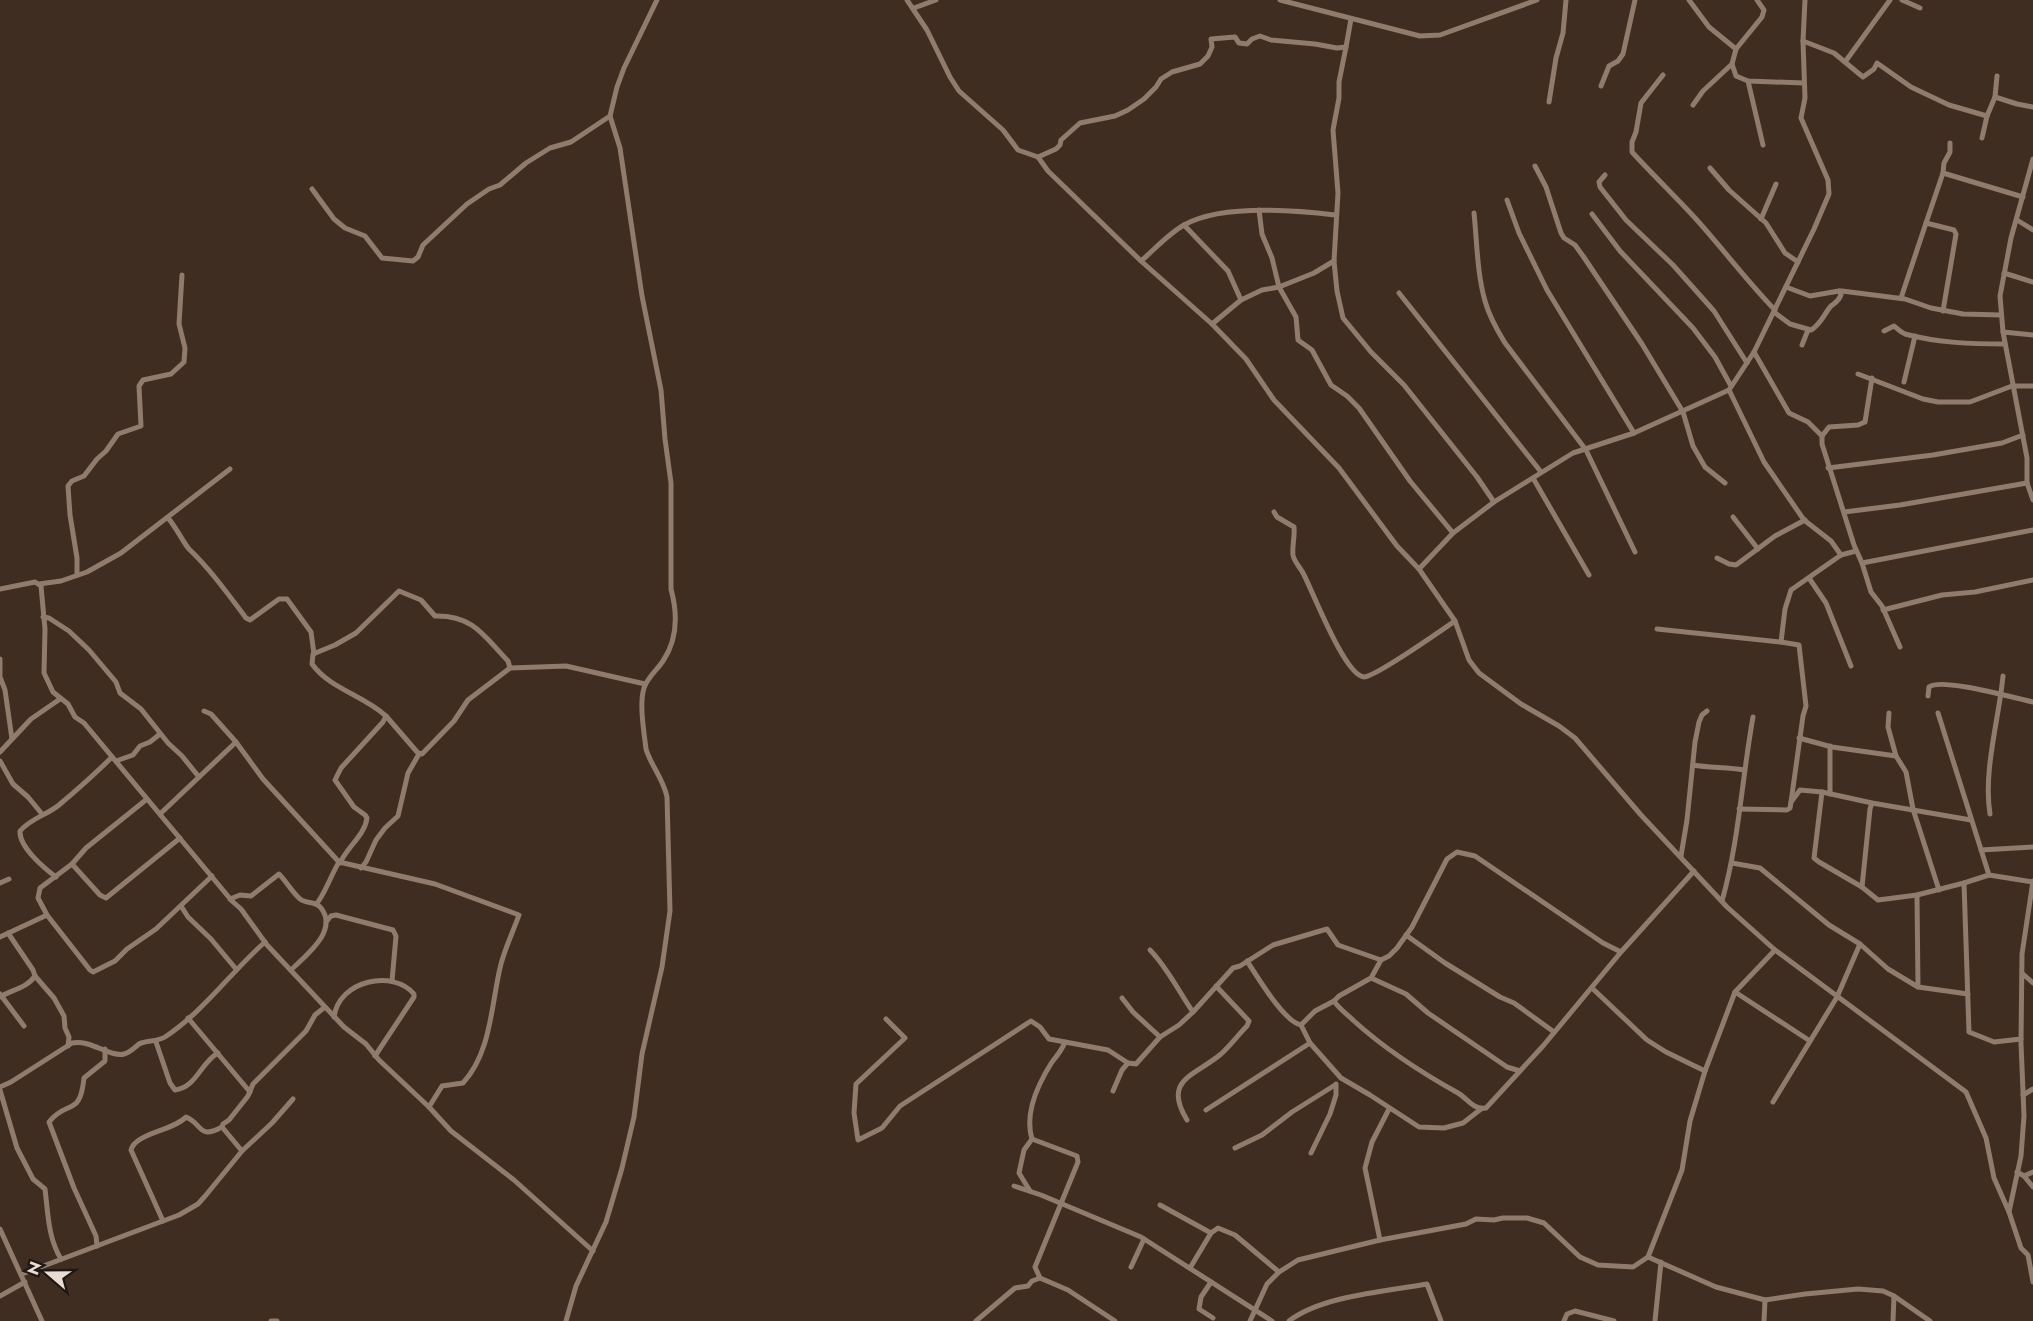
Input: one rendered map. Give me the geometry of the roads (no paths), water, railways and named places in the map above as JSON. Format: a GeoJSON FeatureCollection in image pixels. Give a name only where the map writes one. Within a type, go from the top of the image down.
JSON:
{"type":"FeatureCollection","features":[{"type":"Feature","properties":{"kind":"street"},"geometry":{"type":"LineString","coordinates":[[567,1321],[576,1286],[606,1222],[622,1168],[632,1127],[642,1054],[662,967],[670,911],[667,797],[665,786],[648,757],[646,749],[643,693],[645,684],[663,661],[675,638],[675,604],[671,577],[671,483],[665,440],[662,390],[642,296],[620,148],[610,116],[624,68],[657,0]]}},
{"type":"Feature","properties":{"kind":"street"},"geometry":{"type":"LineString","coordinates":[[907,0],[933,39],[959,91],[1003,130],[1018,150],[1038,157],[1048,171],[1141,261],[1212,324],[1246,359],[1274,400],[1339,468],[1397,546],[1419,569],[1455,621],[1473,666],[1521,704],[1575,738],[1722,901],[1775,950],[1966,1092],[1986,1138],[1994,1178],[2021,1248],[2028,1256],[2033,1282]]}},
{"type":"Feature","properties":{"kind":"street"},"geometry":{"type":"LineString","coordinates":[[914,9],[936,0]]}},
{"type":"Feature","properties":{"kind":"street"},"geometry":{"type":"LineString","coordinates":[[1280,0],[1420,36],[1440,35],[1536,0]]}},
{"type":"Feature","properties":{"kind":"street"},"geometry":{"type":"LineString","coordinates":[[1549,102],[1556,58],[1563,33],[1566,0]]}},
{"type":"Feature","properties":{"kind":"street"},"geometry":{"type":"LineString","coordinates":[[1601,86],[1609,66],[1618,61],[1623,54],[1635,0]]}},
{"type":"Feature","properties":{"kind":"street"},"geometry":{"type":"LineString","coordinates":[[1689,0],[1709,27],[1736,49]]}},
{"type":"Feature","properties":{"kind":"street"},"geometry":{"type":"LineString","coordinates":[[1693,105],[1703,91],[1732,64],[1736,49],[1762,17],[1764,10],[1757,0]]}},
{"type":"Feature","properties":{"kind":"street"},"geometry":{"type":"LineString","coordinates":[[1419,569],[1453,533],[1494,502],[1541,472],[1573,453],[1634,433],[1730,388],[1747,363],[1819,220],[1829,194],[1828,180],[1801,118],[1804,98],[1805,0]]}},
{"type":"Feature","properties":{"kind":"street"},"geometry":{"type":"LineString","coordinates":[[1845,62],[1890,0]]}},
{"type":"Feature","properties":{"kind":"street"},"geometry":{"type":"LineString","coordinates":[[1902,0],[1920,8]]}},
{"type":"Feature","properties":{"kind":"street"},"geometry":{"type":"LineString","coordinates":[[1351,19],[1333,130],[1338,193],[1334,261],[1343,318],[1371,352],[1404,385],[1494,502]]}},
{"type":"Feature","properties":{"kind":"street"},"geometry":{"type":"LineString","coordinates":[[1038,157],[1056,149],[1080,123],[1115,116],[1128,110],[1144,99],[1161,79],[1172,72],[1200,63],[1208,56],[1212,46],[1211,39],[1235,37],[1239,43],[1247,44],[1260,36],[1271,40],[1346,47]]}},
{"type":"Feature","properties":{"kind":"street"},"geometry":{"type":"LineString","coordinates":[[1803,41],[1834,53],[1863,77],[1874,69],[1877,63],[1911,87],[1949,105],[1987,116]]}},
{"type":"Feature","properties":{"kind":"street"},"geometry":{"type":"LineString","coordinates":[[1732,64],[1736,76],[1748,81],[1804,83]]}},
{"type":"Feature","properties":{"kind":"street"},"geometry":{"type":"LineString","coordinates":[[1663,75],[1641,103],[1632,142],[1632,152],[1693,215],[1774,311],[1790,324],[1808,330],[1815,328],[1831,306],[1838,303],[1841,295],[1839,291]]}},
{"type":"Feature","properties":{"kind":"street"},"geometry":{"type":"LineString","coordinates":[[1982,138],[1987,116],[1995,97],[1997,76]]}},
{"type":"Feature","properties":{"kind":"street"},"geometry":{"type":"LineString","coordinates":[[1748,81],[1763,145]]}},
{"type":"Feature","properties":{"kind":"street"},"geometry":{"type":"LineString","coordinates":[[1995,97],[2033,107]]}},
{"type":"Feature","properties":{"kind":"street"},"geometry":{"type":"LineString","coordinates":[[312,189],[334,219],[345,228],[365,236],[382,258],[413,261],[418,257],[423,245],[466,204],[489,189],[500,185],[526,163],[550,148],[571,142],[610,116]]}},
{"type":"Feature","properties":{"kind":"street"},"geometry":{"type":"LineString","coordinates":[[1901,298],[1943,173],[1944,163],[1950,152],[1950,143]]}},
{"type":"Feature","properties":{"kind":"street"},"geometry":{"type":"LineString","coordinates":[[2033,159],[2000,296],[2003,332],[2027,459],[2027,483],[2033,500]]}},
{"type":"Feature","properties":{"kind":"street"},"geometry":{"type":"LineString","coordinates":[[1535,166],[1546,187],[1561,233],[1584,256],[1642,344],[1683,412],[1693,446],[1705,467],[1725,483]]}},
{"type":"Feature","properties":{"kind":"street"},"geometry":{"type":"LineString","coordinates":[[1710,168],[1729,190],[1770,228],[1785,253],[1798,262]]}},
{"type":"Feature","properties":{"kind":"street"},"geometry":{"type":"LineString","coordinates":[[1943,173],[2023,197]]}},
{"type":"Feature","properties":{"kind":"street"},"geometry":{"type":"LineString","coordinates":[[1605,175],[1599,182],[1600,187],[1626,220],[1673,265],[1714,311],[1747,363]]}},
{"type":"Feature","properties":{"kind":"street"},"geometry":{"type":"LineString","coordinates":[[1761,219],[1776,183]]}},
{"type":"Feature","properties":{"kind":"street"},"geometry":{"type":"LineString","coordinates":[[1507,200],[1519,233],[1547,290],[1634,433]]}},
{"type":"Feature","properties":{"kind":"street"},"geometry":{"type":"LineString","coordinates":[[1141,261],[1184,225],[1223,212],[1259,210],[1335,215]]}},
{"type":"Feature","properties":{"kind":"street"},"geometry":{"type":"LineString","coordinates":[[1259,210],[1262,234],[1272,258],[1279,287],[1296,317],[1298,340],[1312,350],[1331,385],[1359,408],[1410,481],[1453,533]]}},
{"type":"Feature","properties":{"kind":"street"},"geometry":{"type":"LineString","coordinates":[[1474,213],[1485,301],[1493,324],[1586,450],[1635,552]]}},
{"type":"Feature","properties":{"kind":"street"},"geometry":{"type":"LineString","coordinates":[[1592,214],[1620,251],[1693,328],[1715,357],[1764,462],[1805,520],[1831,541],[1840,555]]}},
{"type":"Feature","properties":{"kind":"street"},"geometry":{"type":"LineString","coordinates":[[2017,220],[2033,230]]}},
{"type":"Feature","properties":{"kind":"street"},"geometry":{"type":"LineString","coordinates":[[1926,223],[1954,230],[1956,234],[1943,310]]}},
{"type":"Feature","properties":{"kind":"street"},"geometry":{"type":"LineString","coordinates":[[1184,225],[1228,271],[1241,300]]}},
{"type":"Feature","properties":{"kind":"street"},"geometry":{"type":"LineString","coordinates":[[1212,324],[1241,300],[1262,290],[1279,287],[1314,273],[1334,261]]}},
{"type":"Feature","properties":{"kind":"street"},"geometry":{"type":"LineString","coordinates":[[2004,273],[2033,282]]}},
{"type":"Feature","properties":{"kind":"street"},"geometry":{"type":"LineString","coordinates":[[77,575],[68,486],[72,481],[84,476],[118,434],[141,426],[139,386],[142,380],[171,374],[184,362],[185,348],[179,324],[182,275]]}},
{"type":"Feature","properties":{"kind":"street"},"geometry":{"type":"LineString","coordinates":[[1786,287],[1810,296],[1850,291],[1901,298],[1943,310],[2001,315]]}},
{"type":"Feature","properties":{"kind":"street"},"geometry":{"type":"LineString","coordinates":[[1399,293],[1541,472]]}},
{"type":"Feature","properties":{"kind":"street"},"geometry":{"type":"LineString","coordinates":[[1884,331],[1894,326],[1903,333],[1916,336],[1973,344],[2005,344]]}},
{"type":"Feature","properties":{"kind":"street"},"geometry":{"type":"LineString","coordinates":[[1802,345],[1808,330]]}},
{"type":"Feature","properties":{"kind":"street"},"geometry":{"type":"LineString","coordinates":[[2003,332],[2033,335]]}},
{"type":"Feature","properties":{"kind":"street"},"geometry":{"type":"LineString","coordinates":[[1904,382],[1916,336]]}},
{"type":"Feature","properties":{"kind":"street"},"geometry":{"type":"LineString","coordinates":[[1754,352],[1789,413],[1808,422],[1822,436],[1828,468],[1871,592],[1883,610],[1900,647]]}},
{"type":"Feature","properties":{"kind":"street"},"geometry":{"type":"LineString","coordinates":[[1858,374],[1923,399],[1938,402],[1977,401],[2012,386],[2033,386]]}},
{"type":"Feature","properties":{"kind":"street"},"geometry":{"type":"LineString","coordinates":[[1822,436],[1829,427],[1858,425],[1865,422],[1872,378]]}},
{"type":"Feature","properties":{"kind":"street"},"geometry":{"type":"LineString","coordinates":[[1828,468],[1933,455],[2002,443],[2023,435]]}},
{"type":"Feature","properties":{"kind":"street"},"geometry":{"type":"LineString","coordinates":[[0,589],[35,582],[39,584],[61,580],[100,566],[168,518],[230,469]]}},
{"type":"Feature","properties":{"kind":"street"},"geometry":{"type":"LineString","coordinates":[[1533,478],[1589,575]]}},
{"type":"Feature","properties":{"kind":"street"},"geometry":{"type":"LineString","coordinates":[[1844,512],[1900,505],[2027,483]]}},
{"type":"Feature","properties":{"kind":"street"},"geometry":{"type":"LineString","coordinates":[[1274,512],[1277,517],[1294,527],[1293,555],[1295,560],[1303,572],[1339,650],[1348,664],[1361,676],[1365,677],[1376,671],[1455,621]]}},
{"type":"Feature","properties":{"kind":"street"},"geometry":{"type":"LineString","coordinates":[[1733,517],[1758,549]]}},
{"type":"Feature","properties":{"kind":"street"},"geometry":{"type":"LineString","coordinates":[[168,518],[189,549],[200,559],[246,618],[250,620],[279,599],[287,599],[311,632],[314,654],[312,664],[325,680],[354,694],[386,716],[419,754]]}},
{"type":"Feature","properties":{"kind":"street"},"geometry":{"type":"LineString","coordinates":[[1717,558],[1736,565],[1775,536],[1805,520]]}},
{"type":"Feature","properties":{"kind":"street"},"geometry":{"type":"LineString","coordinates":[[1862,563],[2033,530]]}},
{"type":"Feature","properties":{"kind":"street"},"geometry":{"type":"LineString","coordinates":[[1781,642],[1785,609],[1791,590],[1840,555],[1856,551]]}},
{"type":"Feature","properties":{"kind":"street"},"geometry":{"type":"LineString","coordinates":[[1809,578],[1826,603],[1851,666]]}},
{"type":"Feature","properties":{"kind":"street"},"geometry":{"type":"LineString","coordinates":[[1883,610],[1942,595],[1975,592],[2033,580]]}},
{"type":"Feature","properties":{"kind":"street"},"geometry":{"type":"LineString","coordinates":[[39,584],[43,590],[44,673],[53,692],[68,704],[73,715],[85,723],[230,899],[241,909],[265,942],[334,1017],[366,1044],[375,1056],[451,1131],[514,1180],[593,1251]]}},
{"type":"Feature","properties":{"kind":"street"},"geometry":{"type":"LineString","coordinates":[[314,654],[356,633],[399,591],[422,600],[435,616],[457,618],[471,623],[508,661],[510,668]]}},
{"type":"Feature","properties":{"kind":"street"},"geometry":{"type":"LineString","coordinates":[[43,617],[49,618],[69,631],[89,651],[116,682],[120,693],[141,709],[160,734],[183,756],[198,777]]}},
{"type":"Feature","properties":{"kind":"street"},"geometry":{"type":"LineString","coordinates":[[1657,629],[1799,645],[1806,706],[1799,738],[1790,808],[1787,810],[1739,809]]}},
{"type":"Feature","properties":{"kind":"street"},"geometry":{"type":"LineString","coordinates":[[0,659],[0,676],[5,690],[12,739]]}},
{"type":"Feature","properties":{"kind":"street"},"geometry":{"type":"LineString","coordinates":[[360,868],[365,865],[376,840],[398,816],[410,767],[419,754],[425,752],[454,721],[468,700],[510,668],[566,666],[645,684]]}},
{"type":"Feature","properties":{"kind":"street"},"geometry":{"type":"LineString","coordinates":[[1990,814],[1988,800],[1991,768],[2003,676]]}},
{"type":"Feature","properties":{"kind":"street"},"geometry":{"type":"LineString","coordinates":[[1928,696],[1929,687],[1936,683],[2033,702]]}},
{"type":"Feature","properties":{"kind":"street"},"geometry":{"type":"LineString","coordinates":[[0,752],[31,719],[60,699]]}},
{"type":"Feature","properties":{"kind":"street"},"geometry":{"type":"LineString","coordinates":[[204,711],[211,714],[236,742],[263,779],[339,862],[435,884],[519,915],[501,965],[486,1041],[479,1060],[463,1083],[441,1086],[429,1107]]}},
{"type":"Feature","properties":{"kind":"street"},"geometry":{"type":"LineString","coordinates":[[1680,856],[1699,722],[1707,711]]}},
{"type":"Feature","properties":{"kind":"street"},"geometry":{"type":"LineString","coordinates":[[1889,713],[1888,727],[1896,756],[1906,772],[1914,809],[1939,890]]}},
{"type":"Feature","properties":{"kind":"street"},"geometry":{"type":"LineString","coordinates":[[1938,713],[1989,875]]}},
{"type":"Feature","properties":{"kind":"street"},"geometry":{"type":"LineString","coordinates":[[316,904],[320,901],[344,853],[364,830],[367,818],[354,807],[335,780],[341,768],[386,716]]}},
{"type":"Feature","properties":{"kind":"street"},"geometry":{"type":"LineString","coordinates":[[1722,901],[1732,863],[1744,770],[1754,717]]}},
{"type":"Feature","properties":{"kind":"street"},"geometry":{"type":"LineString","coordinates":[[56,876],[44,869],[20,836],[22,828],[57,806],[114,759],[133,755],[140,746],[160,734]]}},
{"type":"Feature","properties":{"kind":"street"},"geometry":{"type":"LineString","coordinates":[[1799,738],[1830,746],[1896,756]]}},
{"type":"Feature","properties":{"kind":"street"},"geometry":{"type":"LineString","coordinates":[[160,814],[236,742]]}},
{"type":"Feature","properties":{"kind":"street"},"geometry":{"type":"LineString","coordinates":[[1830,746],[1830,794]]}},
{"type":"Feature","properties":{"kind":"street"},"geometry":{"type":"LineString","coordinates":[[0,761],[13,784],[42,814]]}},
{"type":"Feature","properties":{"kind":"street"},"geometry":{"type":"LineString","coordinates":[[1693,765],[1744,770]]}},
{"type":"Feature","properties":{"kind":"street"},"geometry":{"type":"LineString","coordinates":[[1791,802],[1800,790],[1822,792],[1971,820]]}},
{"type":"Feature","properties":{"kind":"street"},"geometry":{"type":"LineString","coordinates":[[1822,792],[1814,858],[1862,887],[1878,900],[1917,895],[1989,875],[2033,881],[2022,954],[2021,1039],[2024,1116],[2021,1156],[2009,1212]]}},
{"type":"Feature","properties":{"kind":"street"},"geometry":{"type":"LineString","coordinates":[[147,799],[86,848],[72,864],[40,888],[38,894],[47,915],[90,970],[96,972],[115,961],[127,949],[156,929],[212,876]]}},
{"type":"Feature","properties":{"kind":"street"},"geometry":{"type":"LineString","coordinates":[[1862,887],[1872,803]]}},
{"type":"Feature","properties":{"kind":"street"},"geometry":{"type":"LineString","coordinates":[[72,864],[100,895],[106,898],[180,838]]}},
{"type":"Feature","properties":{"kind":"street"},"geometry":{"type":"LineString","coordinates":[[1981,850],[2033,847]]}},
{"type":"Feature","properties":{"kind":"street"},"geometry":{"type":"LineString","coordinates":[[1301,1025],[1315,1011],[1371,978],[1382,960],[1389,956],[1406,935],[1447,859],[1461,852],[1475,856],[1603,943],[1621,952]]}},
{"type":"Feature","properties":{"kind":"street"},"geometry":{"type":"LineString","coordinates":[[1732,863],[1760,868],[1830,925],[1860,944],[1888,969],[1918,987],[1968,994]]}},
{"type":"Feature","properties":{"kind":"street"},"geometry":{"type":"LineString","coordinates":[[1301,1025],[1310,1043],[1341,1078],[1389,1109],[1419,1127],[1444,1128],[1463,1123],[1481,1109],[1486,1108],[1520,1071],[1621,952],[1694,871]]}},
{"type":"Feature","properties":{"kind":"street"},"geometry":{"type":"LineString","coordinates":[[230,899],[240,895],[251,896],[279,874],[300,899],[316,904],[322,909],[326,922]]}},
{"type":"Feature","properties":{"kind":"street"},"geometry":{"type":"LineString","coordinates":[[0,883],[9,879]]}},
{"type":"Feature","properties":{"kind":"street"},"geometry":{"type":"LineString","coordinates":[[1964,883],[1969,1032],[1994,1042],[2021,1039]]}},
{"type":"Feature","properties":{"kind":"street"},"geometry":{"type":"LineString","coordinates":[[1917,895],[1918,987]]}},
{"type":"Feature","properties":{"kind":"street"},"geometry":{"type":"LineString","coordinates":[[180,906],[236,969]]}},
{"type":"Feature","properties":{"kind":"street"},"geometry":{"type":"LineString","coordinates":[[0,937],[47,915]]}},
{"type":"Feature","properties":{"kind":"street"},"geometry":{"type":"LineString","coordinates":[[291,970],[323,936],[326,922],[331,916],[336,915],[395,932],[392,981]]}},
{"type":"Feature","properties":{"kind":"street"},"geometry":{"type":"LineString","coordinates":[[886,1019],[905,1038],[856,1084],[854,1113],[858,1140],[882,1128],[900,1106],[1031,1021],[1040,1027],[1049,1039],[1108,1050],[1128,1063],[1136,1064],[1160,1037],[1179,1025],[1193,1012],[1228,972],[1273,945],[1327,929],[1338,945],[1382,960]]}},
{"type":"Feature","properties":{"kind":"street"},"geometry":{"type":"LineString","coordinates":[[8,933],[64,1016],[64,1028],[69,1037],[68,1046]]}},
{"type":"Feature","properties":{"kind":"street"},"geometry":{"type":"LineString","coordinates":[[1406,935],[1445,963],[1514,1004],[1554,1032]]}},
{"type":"Feature","properties":{"kind":"street"},"geometry":{"type":"LineString","coordinates":[[61,1259],[50,1233],[45,1189],[33,1179],[17,1148],[0,1088],[68,1046],[79,1042],[117,1055],[135,1050],[141,1043],[156,1042],[166,1037],[265,942]]}},
{"type":"Feature","properties":{"kind":"street"},"geometry":{"type":"LineString","coordinates":[[1773,1102],[1837,997],[1860,944]]}},
{"type":"Feature","properties":{"kind":"street"},"geometry":{"type":"LineString","coordinates":[[1150,950],[1161,961],[1172,982],[1193,1012]]}},
{"type":"Feature","properties":{"kind":"street"},"geometry":{"type":"LineString","coordinates":[[1250,1321],[1267,1284],[1279,1272],[1298,1260],[1380,1240],[1466,1224],[1476,1219],[1527,1218],[1544,1223],[1580,1257],[1598,1265],[1633,1267],[1648,1257],[1682,1170],[1690,1121],[1705,1071],[1735,992],[1775,950]]}},
{"type":"Feature","properties":{"kind":"street"},"geometry":{"type":"LineString","coordinates":[[1247,961],[1267,992],[1294,1024],[1301,1025]]}},
{"type":"Feature","properties":{"kind":"street"},"geometry":{"type":"LineString","coordinates":[[2023,974],[2033,983]]}},
{"type":"Feature","properties":{"kind":"street"},"geometry":{"type":"LineString","coordinates":[[24,1026],[1,996],[28,984],[35,976]]}},
{"type":"Feature","properties":{"kind":"street"},"geometry":{"type":"LineString","coordinates":[[1371,978],[1400,990],[1428,1013],[1507,1067],[1520,1071]]}},
{"type":"Feature","properties":{"kind":"street"},"geometry":{"type":"LineString","coordinates":[[334,1017],[337,1003],[353,987],[373,982],[392,981],[409,988],[414,997],[375,1056]]}},
{"type":"Feature","properties":{"kind":"street"},"geometry":{"type":"LineString","coordinates":[[1187,1120],[1178,1106],[1178,1093],[1182,1082],[1221,1054],[1249,1021],[1216,986]]}},
{"type":"Feature","properties":{"kind":"street"},"geometry":{"type":"LineString","coordinates":[[1592,988],[1647,1040],[1705,1071]]}},
{"type":"Feature","properties":{"kind":"street"},"geometry":{"type":"LineString","coordinates":[[1735,992],[1810,1041]]}},
{"type":"Feature","properties":{"kind":"street"},"geometry":{"type":"LineString","coordinates":[[1122,998],[1132,1012],[1160,1037]]}},
{"type":"Feature","properties":{"kind":"street"},"geometry":{"type":"LineString","coordinates":[[1334,1001],[1338,1008],[1376,1040],[1443,1087],[1456,1092],[1481,1109]]}},
{"type":"Feature","properties":{"kind":"street"},"geometry":{"type":"LineString","coordinates":[[163,1221],[131,1150],[134,1143],[176,1126],[187,1117],[205,1132],[222,1127],[250,1092],[253,1084],[306,1031],[315,1015],[325,1007]]}},
{"type":"Feature","properties":{"kind":"street"},"geometry":{"type":"LineString","coordinates":[[188,1018],[250,1092]]}},
{"type":"Feature","properties":{"kind":"street"},"geometry":{"type":"LineString","coordinates":[[156,1042],[170,1083],[175,1090],[184,1088],[190,1083],[205,1063],[218,1053]]}},
{"type":"Feature","properties":{"kind":"street"},"geometry":{"type":"LineString","coordinates":[[1032,1139],[1029,1129],[1035,1096],[1065,1042]]}},
{"type":"Feature","properties":{"kind":"street"},"geometry":{"type":"LineString","coordinates":[[1206,1110],[1310,1043]]}},
{"type":"Feature","properties":{"kind":"street"},"geometry":{"type":"LineString","coordinates":[[97,1246],[96,1236],[74,1188],[49,1122],[62,1111],[75,1106],[84,1091],[84,1078],[105,1060],[105,1049]]}},
{"type":"Feature","properties":{"kind":"street"},"geometry":{"type":"LineString","coordinates":[[1113,1091],[1122,1070],[1128,1063]]}},
{"type":"Feature","properties":{"kind":"street"},"geometry":{"type":"LineString","coordinates":[[1235,1148],[1262,1135],[1292,1112],[1335,1085],[1341,1078]]}},
{"type":"Feature","properties":{"kind":"street"},"geometry":{"type":"LineString","coordinates":[[1311,1153],[1330,1114],[1336,1095],[1335,1085]]}},
{"type":"Feature","properties":{"kind":"street"},"geometry":{"type":"LineString","coordinates":[[2023,1095],[2033,1089]]}},
{"type":"Feature","properties":{"kind":"street"},"geometry":{"type":"LineString","coordinates":[[22,1274],[179,1215],[198,1204],[242,1151],[272,1123],[293,1099]]}},
{"type":"Feature","properties":{"kind":"street"},"geometry":{"type":"LineString","coordinates":[[1380,1240],[1365,1168],[1372,1142],[1389,1109]]}},
{"type":"Feature","properties":{"kind":"street"},"geometry":{"type":"LineString","coordinates":[[222,1127],[242,1151]]}},
{"type":"Feature","properties":{"kind":"street"},"geometry":{"type":"LineString","coordinates":[[1030,1191],[1019,1173],[1024,1150],[1032,1139]]}},
{"type":"Feature","properties":{"kind":"street"},"geometry":{"type":"LineString","coordinates":[[1032,1139],[1077,1156],[1078,1162],[1035,1267],[1040,1278],[1068,1290],[1115,1321]]}},
{"type":"Feature","properties":{"kind":"street"},"geometry":{"type":"LineString","coordinates":[[2017,1172],[2024,1176],[2033,1187]]}},
{"type":"Feature","properties":{"kind":"street"},"geometry":{"type":"LineString","coordinates":[[2024,1176],[2033,1172]]}},
{"type":"Feature","properties":{"kind":"street"},"geometry":{"type":"LineString","coordinates":[[1014,1186],[1144,1239],[1272,1321]]}},
{"type":"Feature","properties":{"kind":"street"},"geometry":{"type":"LineString","coordinates":[[1160,1205],[1211,1233]]}},
{"type":"Feature","properties":{"kind":"street"},"geometry":{"type":"LineString","coordinates":[[1190,1268],[1211,1233],[1218,1228],[1235,1235],[1279,1272]]}},
{"type":"Feature","properties":{"kind":"street"},"geometry":{"type":"LineString","coordinates":[[0,1229],[42,1321]]}},
{"type":"Feature","properties":{"kind":"street"},"geometry":{"type":"LineString","coordinates":[[1131,1267],[1144,1239]]}},
{"type":"Feature","properties":{"kind":"street"},"geometry":{"type":"LineString","coordinates":[[1648,1257],[1716,1287],[1765,1300],[1804,1294],[1857,1290],[1883,1291],[1930,1321]]}},
{"type":"Feature","properties":{"kind":"street"},"geometry":{"type":"LineString","coordinates":[[1655,1321],[1661,1262]]}},
{"type":"Feature","properties":{"kind":"street"},"geometry":{"type":"LineString","coordinates":[[976,1321],[1015,1288],[1028,1286],[1032,1281],[1040,1278]]}},
{"type":"Feature","properties":{"kind":"street"},"geometry":{"type":"LineString","coordinates":[[0,1296],[25,1282]]}},
{"type":"Feature","properties":{"kind":"street"},"geometry":{"type":"LineString","coordinates":[[1211,1282],[1198,1303],[1199,1309],[1213,1318]]}},
{"type":"Feature","properties":{"kind":"street"},"geometry":{"type":"LineString","coordinates":[[1289,1321],[1302,1311],[1336,1301],[1427,1284],[1441,1321]]}},
{"type":"Feature","properties":{"kind":"street"},"geometry":{"type":"LineString","coordinates":[[1893,1321],[1894,1296]]}},
{"type":"Feature","properties":{"kind":"street"},"geometry":{"type":"LineString","coordinates":[[1764,1321],[1765,1300]]}},
{"type":"Feature","properties":{"kind":"street"},"geometry":{"type":"LineString","coordinates":[[1564,1321],[1567,1314],[1575,1311],[1614,1321]]}},
{"type":"Feature","properties":{"kind":"street"},"geometry":{"type":"LineString","coordinates":[[271,1321],[277,1321]]}}]}
